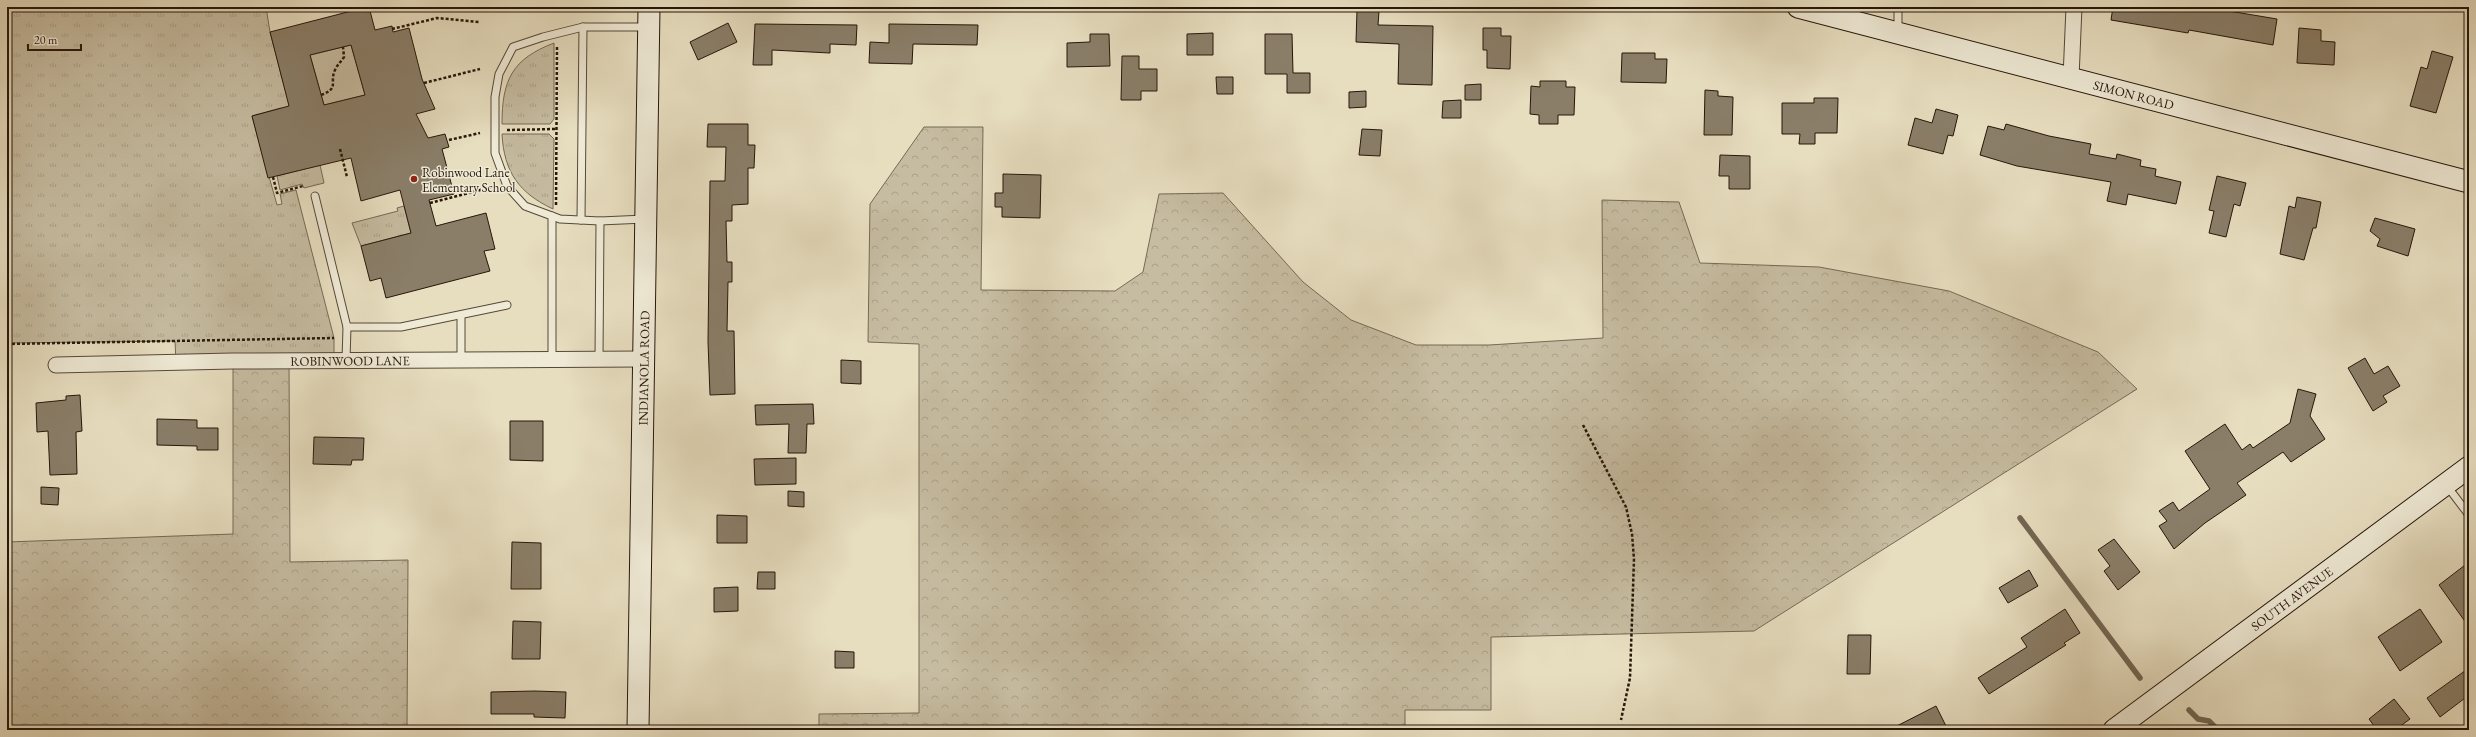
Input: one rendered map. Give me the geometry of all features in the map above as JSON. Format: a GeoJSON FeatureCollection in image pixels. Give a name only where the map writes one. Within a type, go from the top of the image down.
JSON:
{"type":"FeatureCollection","features":[{"type":"Feature","properties":{"kind":"street","name":"SIMON ROAD"},"geometry":{"type":"LineString","coordinates":[[1798,7],[2469,182]]}},
{"type":"Feature","properties":{"kind":"street"},"geometry":{"type":"LineString","coordinates":[[2071,78],[2074,7]]}},
{"type":"Feature","properties":{"kind":"street","name":"INDIANOLA ROAD"},"geometry":{"type":"LineString","coordinates":[[638,730],[649,17]]}},
{"type":"Feature","properties":{"kind":"street","name":"ROBINWOOD LANE"},"geometry":{"type":"LineString","coordinates":[[56,365],[346,360],[643,359]]}},
{"type":"Feature","properties":{"kind":"street","name":"SOUTH AVENUE"},"geometry":{"type":"LineString","coordinates":[[2114,730],[2469,467]]}},
{"type":"Feature","properties":{"kind":"lane"},"geometry":{"type":"LineString","coordinates":[[1898,7],[1898,33]]}},
{"type":"Feature","properties":{"kind":"lane"},"geometry":{"type":"LineString","coordinates":[[645,220],[581,220],[554,216],[525,206],[507,186],[495,153],[495,97],[499,74],[513,47],[557,33],[583,27],[649,17]]}},
{"type":"Feature","properties":{"kind":"lane"},"geometry":{"type":"LineString","coordinates":[[581,220],[583,27]]}},
{"type":"Feature","properties":{"kind":"lane"},"geometry":{"type":"LineString","coordinates":[[315,196],[347,327],[346,360]]}},
{"type":"Feature","properties":{"kind":"lane"},"geometry":{"type":"LineString","coordinates":[[552,359],[554,216]]}},
{"type":"Feature","properties":{"kind":"lane"},"geometry":{"type":"LineString","coordinates":[[600,221],[600,359]]}},
{"type":"Feature","properties":{"kind":"lane"},"geometry":{"type":"LineString","coordinates":[[347,327],[401,327],[507,305]]}},
{"type":"Feature","properties":{"kind":"lane"},"geometry":{"type":"LineString","coordinates":[[461,315],[461,359]]}},
{"type":"Feature","properties":{"kind":"lane"},"geometry":{"type":"LineString","coordinates":[[2446,484],[2469,515]]}},
{"type":"Feature","properties":{"kind":"path"},"geometry":{"type":"LineString","coordinates":[[392,29],[437,18],[479,22]]}},
{"type":"Feature","properties":{"kind":"path"},"geometry":{"type":"LineString","coordinates":[[554,216],[557,33]]}},
{"type":"Feature","properties":{"kind":"path"},"geometry":{"type":"LineString","coordinates":[[321,95],[332,90],[335,69],[344,57],[343,47]]}},
{"type":"Feature","properties":{"kind":"path"},"geometry":{"type":"LineString","coordinates":[[424,83],[480,69]]}},
{"type":"Feature","properties":{"kind":"path"},"geometry":{"type":"LineString","coordinates":[[502,130],[556,129]]}},
{"type":"Feature","properties":{"kind":"path"},"geometry":{"type":"LineString","coordinates":[[449,140],[480,133]]}},
{"type":"Feature","properties":{"kind":"path"},"geometry":{"type":"LineString","coordinates":[[340,149],[347,177]]}},
{"type":"Feature","properties":{"kind":"path"},"geometry":{"type":"LineString","coordinates":[[273,177],[277,193],[301,187]]}},
{"type":"Feature","properties":{"kind":"path"},"geometry":{"type":"LineString","coordinates":[[430,203],[492,187]]}},
{"type":"Feature","properties":{"kind":"path"},"geometry":{"type":"LineString","coordinates":[[7,344],[334,338]]}},
{"type":"Feature","properties":{"kind":"path"},"geometry":{"type":"LineString","coordinates":[[1583,425],[1626,507],[1632,534],[1634,559],[1630,678],[1621,720]]}},
{"type":"Feature","properties":{"kind":"green space"},"geometry":{"type":"Polygon","coordinates":[[[266,7],[270,32],[294,123],[281,108],[252,116],[277,205],[282,204],[280,194],[296,190],[334,338],[334,360],[176,363],[175,341],[7,343],[7,8],[266,7]]]}},
{"type":"Feature","properties":{"kind":"green space"},"geometry":{"type":"Polygon","coordinates":[[[554,43],[554,119],[550,124],[502,124],[504,95],[507,83],[512,73],[528,56],[554,43]]]}},
{"type":"Feature","properties":{"kind":"green space"},"geometry":{"type":"Polygon","coordinates":[[[351,45],[365,95],[324,105],[310,55],[351,45]]]}},
{"type":"Feature","properties":{"kind":"green space"},"geometry":{"type":"Polygon","coordinates":[[[924,127],[983,127],[981,290],[1115,291],[1143,272],[1159,194],[1223,193],[1303,282],[1351,320],[1416,345],[1489,345],[1603,338],[1602,200],[1679,202],[1700,263],[1819,267],[1949,291],[2098,352],[2137,389],[1754,631],[1491,637],[1491,710],[1405,710],[1405,730],[819,730],[819,714],[919,713],[919,344],[868,342],[870,204],[924,127]]]}},
{"type":"Feature","properties":{"kind":"green space"},"geometry":{"type":"Polygon","coordinates":[[[502,134],[549,134],[554,139],[553,209],[531,196],[516,180],[506,160],[502,134]]]}},
{"type":"Feature","properties":{"kind":"green space"},"geometry":{"type":"Polygon","coordinates":[[[320,165],[324,183],[304,188],[302,184],[280,190],[277,176],[320,165]]]}},
{"type":"Feature","properties":{"kind":"green space"},"geometry":{"type":"Polygon","coordinates":[[[404,206],[411,233],[361,246],[352,223],[398,211],[397,208],[404,206]]]}},
{"type":"Feature","properties":{"kind":"green space"},"geometry":{"type":"Polygon","coordinates":[[[289,360],[290,562],[408,560],[407,730],[7,730],[7,542],[233,534],[233,361],[289,360]]]}},
{"type":"Feature","properties":{"kind":"building"},"geometry":{"type":"Polygon","coordinates":[[[367,7],[369,7],[375,30],[392,26],[393,32],[409,28],[422,79],[435,109],[416,114],[428,138],[445,134],[449,147],[442,149],[454,194],[429,200],[436,226],[486,213],[495,249],[484,251],[490,271],[386,298],[381,278],[370,281],[361,246],[411,233],[400,190],[361,201],[351,158],[268,178],[252,116],[289,106],[270,32],[367,7]],[[351,45],[310,55],[324,105],[365,95],[351,45]]]}},
{"type":"Feature","properties":{"kind":"building"},"geometry":{"type":"Polygon","coordinates":[[[2113,7],[2205,7],[2277,19],[2273,45],[2189,30],[2188,33],[2111,20],[2113,7]]]}},
{"type":"Feature","properties":{"kind":"building"},"geometry":{"type":"Polygon","coordinates":[[[1357,10],[1379,11],[1378,25],[1433,26],[1432,85],[1398,84],[1399,44],[1356,42],[1357,10]]]}},
{"type":"Feature","properties":{"kind":"building"},"geometry":{"type":"Polygon","coordinates":[[[728,23],[737,42],[698,60],[690,42],[728,23]]]}},
{"type":"Feature","properties":{"kind":"building"},"geometry":{"type":"Polygon","coordinates":[[[755,24],[857,25],[856,45],[830,44],[830,53],[772,50],[772,65],[753,65],[755,24]]]}},
{"type":"Feature","properties":{"kind":"building"},"geometry":{"type":"Polygon","coordinates":[[[889,24],[978,25],[977,45],[913,44],[912,64],[869,63],[870,42],[889,43],[889,24]]]}},
{"type":"Feature","properties":{"kind":"building"},"geometry":{"type":"Polygon","coordinates":[[[1483,28],[1501,28],[1501,36],[1511,36],[1510,69],[1487,68],[1487,50],[1483,50],[1483,28]]]}},
{"type":"Feature","properties":{"kind":"building"},"geometry":{"type":"Polygon","coordinates":[[[2299,28],[2321,30],[2321,41],[2335,42],[2334,65],[2297,63],[2299,28]]]}},
{"type":"Feature","properties":{"kind":"building"},"geometry":{"type":"Polygon","coordinates":[[[1213,33],[1213,55],[1187,55],[1187,34],[1213,33]]]}},
{"type":"Feature","properties":{"kind":"building"},"geometry":{"type":"Polygon","coordinates":[[[1090,34],[1109,34],[1110,66],[1067,67],[1067,43],[1090,42],[1090,34]]]}},
{"type":"Feature","properties":{"kind":"building"},"geometry":{"type":"Polygon","coordinates":[[[1265,34],[1292,34],[1293,73],[1310,73],[1310,93],[1287,93],[1287,74],[1265,74],[1265,34]]]}},
{"type":"Feature","properties":{"kind":"building"},"geometry":{"type":"Polygon","coordinates":[[[2432,51],[2453,57],[2436,113],[2410,106],[2421,67],[2427,69],[2432,51]]]}},
{"type":"Feature","properties":{"kind":"building"},"geometry":{"type":"Polygon","coordinates":[[[1622,53],[1655,53],[1655,59],[1667,59],[1666,83],[1621,82],[1622,53]]]}},
{"type":"Feature","properties":{"kind":"building"},"geometry":{"type":"Polygon","coordinates":[[[1122,56],[1139,56],[1139,69],[1157,69],[1157,91],[1141,91],[1141,100],[1121,100],[1122,56]]]}},
{"type":"Feature","properties":{"kind":"building"},"geometry":{"type":"Polygon","coordinates":[[[1216,77],[1233,77],[1233,94],[1217,94],[1216,77]]]}},
{"type":"Feature","properties":{"kind":"building"},"geometry":{"type":"Polygon","coordinates":[[[1540,81],[1566,81],[1566,87],[1575,87],[1574,115],[1558,115],[1558,124],[1539,124],[1539,115],[1530,114],[1531,86],[1540,87],[1540,81]]]}},
{"type":"Feature","properties":{"kind":"building"},"geometry":{"type":"Polygon","coordinates":[[[1481,84],[1481,100],[1465,100],[1465,85],[1481,84]]]}},
{"type":"Feature","properties":{"kind":"building"},"geometry":{"type":"Polygon","coordinates":[[[1705,90],[1718,91],[1718,96],[1733,97],[1732,135],[1704,135],[1705,90]]]}},
{"type":"Feature","properties":{"kind":"building"},"geometry":{"type":"Polygon","coordinates":[[[1366,91],[1366,107],[1349,108],[1349,92],[1366,91]]]}},
{"type":"Feature","properties":{"kind":"building"},"geometry":{"type":"Polygon","coordinates":[[[1814,98],[1838,98],[1837,133],[1815,133],[1815,144],[1799,144],[1800,134],[1782,134],[1782,103],[1814,103],[1814,98]]]}},
{"type":"Feature","properties":{"kind":"building"},"geometry":{"type":"Polygon","coordinates":[[[1461,100],[1461,118],[1442,118],[1443,101],[1461,100]]]}},
{"type":"Feature","properties":{"kind":"building"},"geometry":{"type":"Polygon","coordinates":[[[1936,109],[1958,115],[1953,136],[1948,135],[1943,154],[1908,145],[1915,118],[1932,123],[1936,109]]]}},
{"type":"Feature","properties":{"kind":"building"},"geometry":{"type":"Polygon","coordinates":[[[708,124],[748,124],[748,145],[755,145],[754,168],[748,168],[748,204],[732,205],[732,221],[726,221],[727,262],[732,262],[732,282],[728,282],[727,331],[734,331],[735,394],[710,395],[708,342],[710,181],[725,181],[726,147],[707,147],[708,124]]]}},
{"type":"Feature","properties":{"kind":"building"},"geometry":{"type":"Polygon","coordinates":[[[2006,124],[2049,136],[2091,144],[2089,154],[2116,159],[2117,154],[2141,160],[2140,166],[2156,169],[2155,176],[2181,182],[2176,204],[2128,194],[2126,205],[2107,201],[2111,182],[2017,166],[1980,155],[1988,126],[2004,130],[2006,124]]]}},
{"type":"Feature","properties":{"kind":"building"},"geometry":{"type":"Polygon","coordinates":[[[1362,129],[1382,130],[1380,156],[1359,155],[1362,129]]]}},
{"type":"Feature","properties":{"kind":"building"},"geometry":{"type":"Polygon","coordinates":[[[1720,155],[1750,156],[1750,189],[1729,189],[1729,176],[1719,176],[1720,155]]]}},
{"type":"Feature","properties":{"kind":"building"},"geometry":{"type":"Polygon","coordinates":[[[1003,174],[1041,175],[1040,218],[1002,217],[1002,207],[995,207],[995,193],[1003,193],[1003,174]]]}},
{"type":"Feature","properties":{"kind":"building"},"geometry":{"type":"Polygon","coordinates":[[[2217,176],[2246,183],[2240,206],[2234,204],[2226,237],[2209,233],[2214,211],[2209,210],[2217,176]]]}},
{"type":"Feature","properties":{"kind":"building"},"geometry":{"type":"Polygon","coordinates":[[[2297,197],[2321,202],[2316,228],[2313,228],[2304,260],[2280,254],[2289,206],[2295,208],[2297,197]]]}},
{"type":"Feature","properties":{"kind":"building"},"geometry":{"type":"Polygon","coordinates":[[[2375,218],[2415,229],[2408,256],[2377,246],[2380,239],[2370,231],[2375,218]]]}},
{"type":"Feature","properties":{"kind":"building"},"geometry":{"type":"Polygon","coordinates":[[[2365,358],[2374,374],[2388,366],[2400,386],[2383,396],[2387,402],[2373,411],[2348,368],[2365,358]]]}},
{"type":"Feature","properties":{"kind":"building"},"geometry":{"type":"Polygon","coordinates":[[[841,360],[861,361],[861,384],[841,383],[841,360]]]}},
{"type":"Feature","properties":{"kind":"building"},"geometry":{"type":"Polygon","coordinates":[[[2298,389],[2316,394],[2310,416],[2325,439],[2291,462],[2283,452],[2237,483],[2246,495],[2205,523],[2174,549],[2159,526],[2167,521],[2159,511],[2173,502],[2179,511],[2210,489],[2185,451],[2225,424],[2242,450],[2250,444],[2253,448],[2290,423],[2298,389]]]}},
{"type":"Feature","properties":{"kind":"building"},"geometry":{"type":"Polygon","coordinates":[[[80,395],[82,431],[76,432],[77,474],[50,475],[48,431],[37,432],[36,403],[66,400],[66,396],[80,395]]]}},
{"type":"Feature","properties":{"kind":"building"},"geometry":{"type":"Polygon","coordinates":[[[813,404],[814,424],[807,424],[806,453],[788,453],[789,424],[756,425],[755,405],[813,404]]]}},
{"type":"Feature","properties":{"kind":"building"},"geometry":{"type":"Polygon","coordinates":[[[157,419],[197,420],[197,428],[218,428],[218,450],[197,450],[197,446],[157,445],[157,419]]]}},
{"type":"Feature","properties":{"kind":"building"},"geometry":{"type":"Polygon","coordinates":[[[510,421],[543,421],[543,461],[510,460],[510,421]]]}},
{"type":"Feature","properties":{"kind":"building"},"geometry":{"type":"Polygon","coordinates":[[[314,437],[364,438],[363,460],[352,460],[351,465],[313,464],[314,437]]]}},
{"type":"Feature","properties":{"kind":"building"},"geometry":{"type":"Polygon","coordinates":[[[796,458],[796,484],[755,485],[754,459],[796,458]]]}},
{"type":"Feature","properties":{"kind":"building"},"geometry":{"type":"Polygon","coordinates":[[[41,487],[59,488],[58,505],[41,504],[41,487]]]}},
{"type":"Feature","properties":{"kind":"building"},"geometry":{"type":"Polygon","coordinates":[[[788,491],[804,492],[804,507],[788,506],[788,491]]]}},
{"type":"Feature","properties":{"kind":"building"},"geometry":{"type":"Polygon","coordinates":[[[717,515],[747,516],[747,543],[717,543],[717,515]]]}},
{"type":"Feature","properties":{"kind":"building"},"geometry":{"type":"Polygon","coordinates":[[[2114,539],[2140,572],[2118,590],[2104,571],[2110,566],[2098,550],[2114,539]]]}},
{"type":"Feature","properties":{"kind":"building"},"geometry":{"type":"Polygon","coordinates":[[[512,542],[541,543],[541,589],[511,589],[512,542]]]}},
{"type":"Feature","properties":{"kind":"building"},"geometry":{"type":"Polygon","coordinates":[[[2469,562],[2469,627],[2439,585],[2469,562]]]}},
{"type":"Feature","properties":{"kind":"building"},"geometry":{"type":"Polygon","coordinates":[[[2029,570],[2038,586],[2008,603],[1999,588],[2029,570]]]}},
{"type":"Feature","properties":{"kind":"building"},"geometry":{"type":"Polygon","coordinates":[[[758,572],[775,572],[775,589],[757,589],[758,572]]]}},
{"type":"Feature","properties":{"kind":"building"},"geometry":{"type":"Polygon","coordinates":[[[738,587],[738,611],[714,612],[714,588],[738,587]]]}},
{"type":"Feature","properties":{"kind":"building"},"geometry":{"type":"Polygon","coordinates":[[[2065,609],[2080,633],[2064,643],[2066,645],[1989,694],[1978,678],[2027,647],[2021,638],[2065,609]]]}},
{"type":"Feature","properties":{"kind":"building"},"geometry":{"type":"Polygon","coordinates":[[[2420,609],[2442,642],[2400,671],[2378,637],[2420,609]]]}},
{"type":"Feature","properties":{"kind":"building"},"geometry":{"type":"Polygon","coordinates":[[[513,621],[541,622],[540,659],[512,659],[513,621]]]}},
{"type":"Feature","properties":{"kind":"building"},"geometry":{"type":"Polygon","coordinates":[[[1848,635],[1871,635],[1870,674],[1847,674],[1848,635]]]}},
{"type":"Feature","properties":{"kind":"building"},"geometry":{"type":"Polygon","coordinates":[[[835,651],[854,652],[854,668],[835,668],[835,651]]]}},
{"type":"Feature","properties":{"kind":"building"},"geometry":{"type":"Polygon","coordinates":[[[2469,668],[2469,695],[2440,717],[2427,698],[2469,668]]]}},
{"type":"Feature","properties":{"kind":"building"},"geometry":{"type":"Polygon","coordinates":[[[491,692],[566,692],[565,718],[534,717],[534,714],[491,714],[491,692]]]}},
{"type":"Feature","properties":{"kind":"building"},"geometry":{"type":"Polygon","coordinates":[[[2394,699],[2410,719],[2395,730],[2377,730],[2369,719],[2394,699]]]}},
{"type":"Feature","properties":{"kind":"building"},"geometry":{"type":"Polygon","coordinates":[[[1936,706],[1948,730],[1889,730],[1936,706]]]}},
{"type":"Feature","properties":{"kind":"waterway"},"geometry":{"type":"LineString","coordinates":[[2020,518],[2140,678]]}},
{"type":"Feature","properties":{"kind":"waterway"},"geometry":{"type":"LineString","coordinates":[[2189,710],[2198,719],[2209,721],[2216,728],[2226,730]]}},
{"type":"Feature","properties":{"kind":"place","name":"Robinwood Lane Elementary School"},"geometry":{"type":"Point","coordinates":[414,179]}}]}
